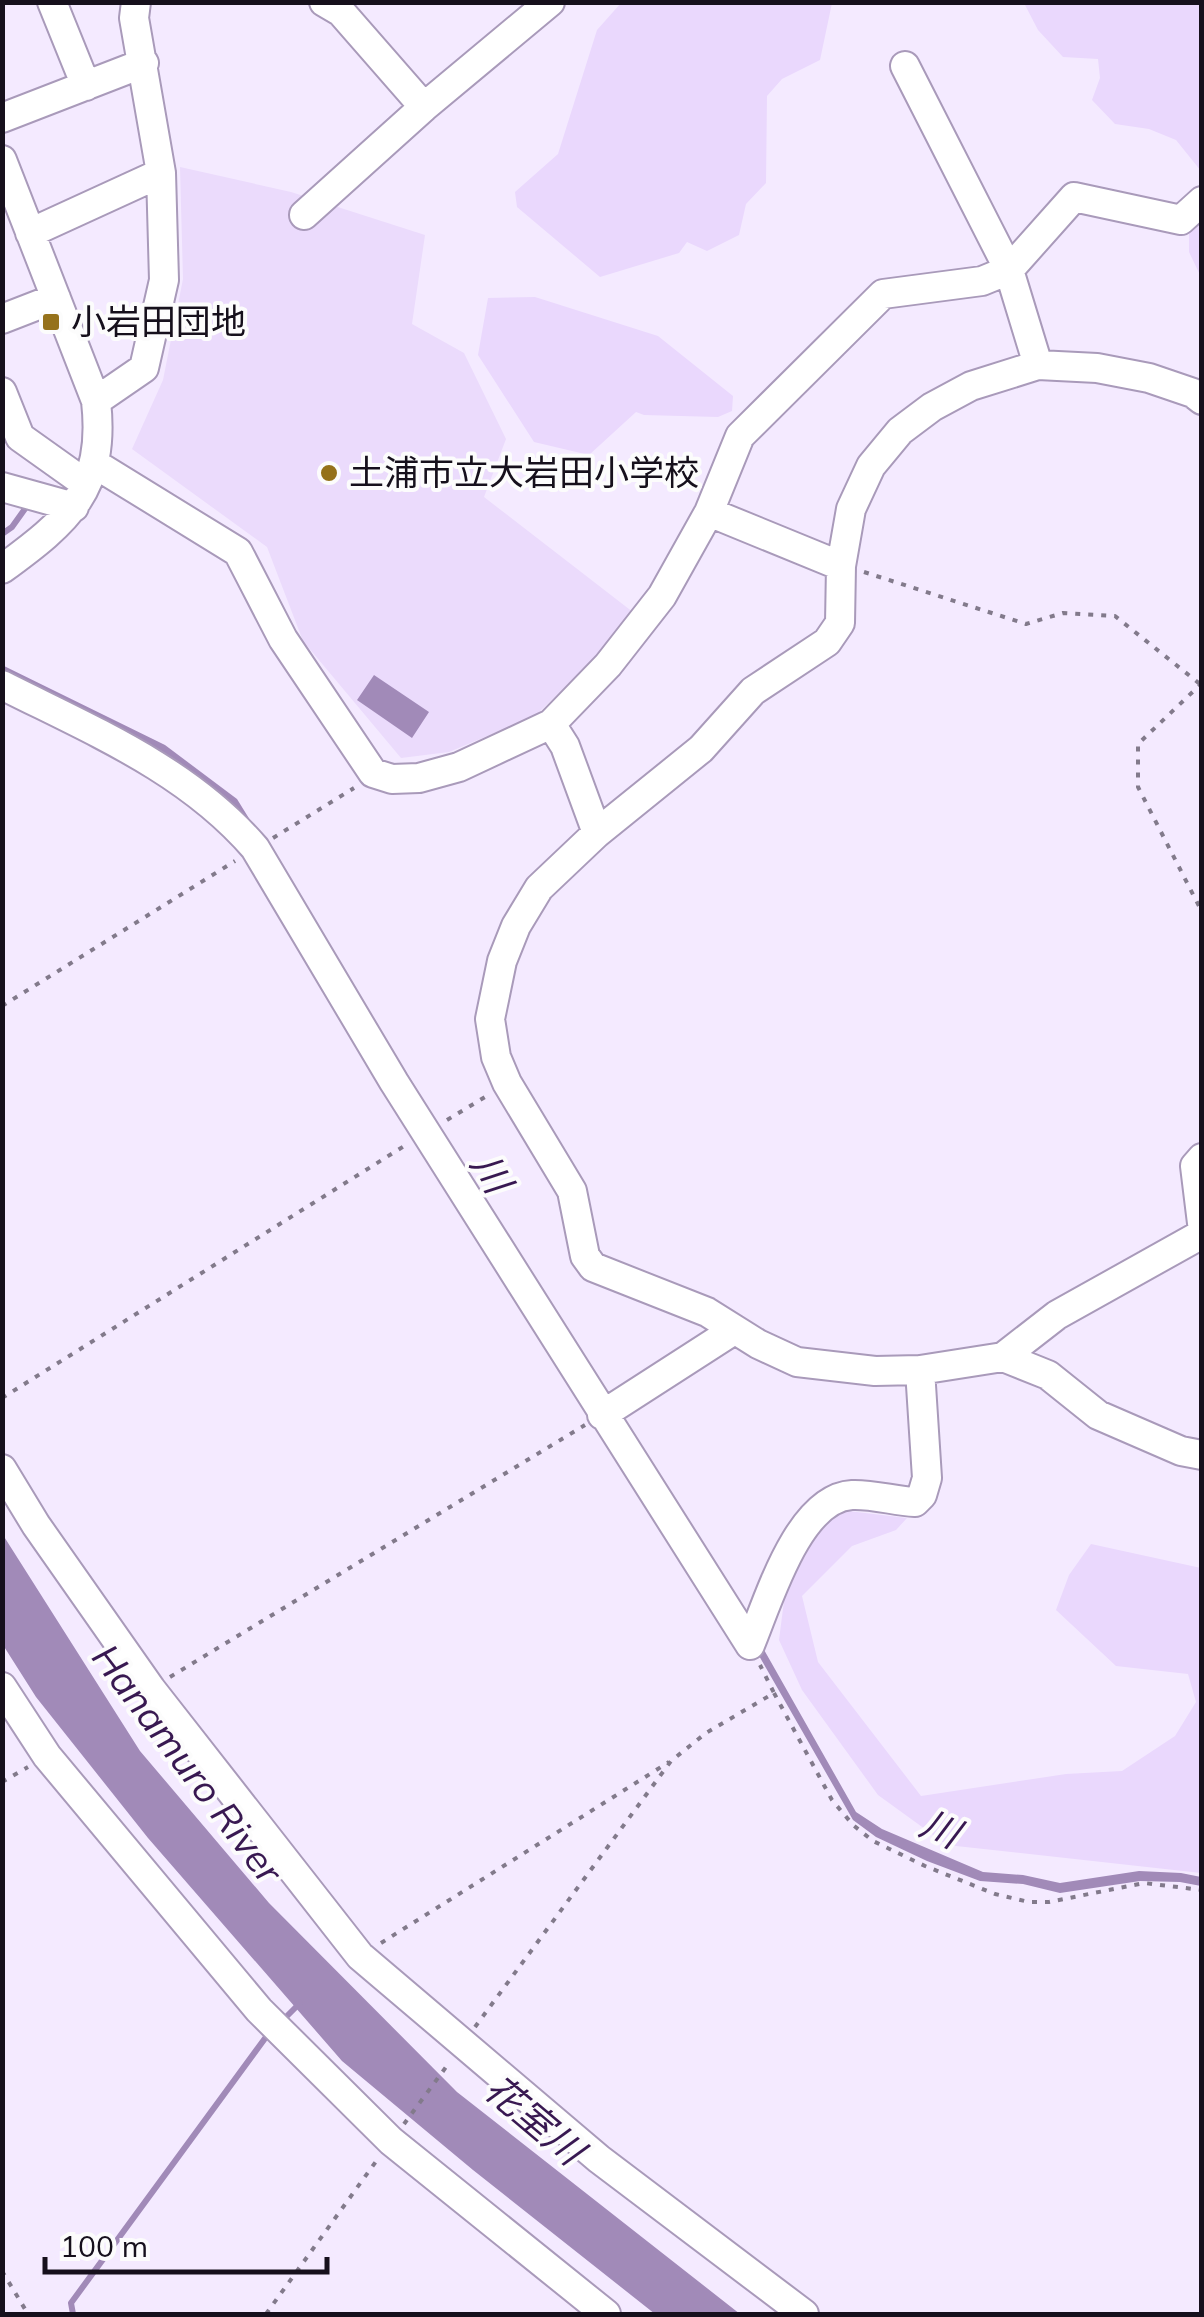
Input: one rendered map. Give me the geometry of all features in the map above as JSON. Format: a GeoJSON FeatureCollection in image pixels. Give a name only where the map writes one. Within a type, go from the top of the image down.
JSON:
{"type":"FeatureCollection","features":[{"type":"Feature","properties":{"kind":"street"},"geometry":{"type":"LineString","coordinates":[[52,2],[86,86]]}},
{"type":"Feature","properties":{"kind":"street"},"geometry":{"type":"LineString","coordinates":[[96,402],[144,368],[164,280],[161,173],[134,18],[136,2]]}},
{"type":"Feature","properties":{"kind":"street"},"geometry":{"type":"LineString","coordinates":[[324,2],[341,12],[424,107]]}},
{"type":"Feature","properties":{"kind":"street"},"geometry":{"type":"LineString","coordinates":[[304,215],[424,107],[550,2]]}},
{"type":"Feature","properties":{"kind":"street"},"geometry":{"type":"LineString","coordinates":[[2,118],[144,63]]}},
{"type":"Feature","properties":{"kind":"street"},"geometry":{"type":"LineString","coordinates":[[905,66],[1009,270],[1038,365]]}},
{"type":"Feature","properties":{"kind":"street"},"geometry":{"type":"LineString","coordinates":[[2,160],[96,402],[100,435],[85,485],[44,539],[2,569]]}},
{"type":"Feature","properties":{"kind":"street"},"geometry":{"type":"LineString","coordinates":[[30,233],[161,173]]}},
{"type":"Feature","properties":{"kind":"street"},"geometry":{"type":"LineString","coordinates":[[2,392],[20,437],[85,485],[238,552],[283,638],[373,772],[392,779],[419,778],[459,767],[551,724],[608,665],[662,596],[710,512],[740,436],[883,294],[982,281],[1009,270],[1074,197],[1182,220],[1202,201]]}},
{"type":"Feature","properties":{"kind":"street"},"geometry":{"type":"LineString","coordinates":[[2,319],[56,298]]}},
{"type":"Feature","properties":{"kind":"street"},"geometry":{"type":"LineString","coordinates":[[1202,400],[1149,378],[1096,368],[1038,365],[971,386],[932,407],[900,431],[870,466],[851,508],[841,566],[840,622],[827,642],[753,691],[701,749],[598,833],[539,888],[516,926],[502,961],[490,1019],[496,1057],[507,1083],[572,1191],[585,1256],[593,1267],[707,1312],[797,1362],[875,1371],[920,1370],[1003,1357],[1057,1315],[1202,1234]]}},
{"type":"Feature","properties":{"kind":"street"},"geometry":{"type":"LineString","coordinates":[[2,487],[85,485]]}},
{"type":"Feature","properties":{"kind":"street"},"geometry":{"type":"LineString","coordinates":[[710,512],[841,566]]}},
{"type":"Feature","properties":{"kind":"street"},"geometry":{"type":"LineString","coordinates":[[2,685],[180,779],[233,822],[255,848],[425,1133],[750,1645]]}},
{"type":"Feature","properties":{"kind":"street"},"geometry":{"type":"LineString","coordinates":[[551,724],[565,746],[598,833]]}},
{"type":"Feature","properties":{"kind":"street"},"geometry":{"type":"LineString","coordinates":[[1202,1158],[1196,1166],[1202,1223]]}},
{"type":"Feature","properties":{"kind":"street"},"geometry":{"type":"LineString","coordinates":[[602,1415],[734,1330]]}},
{"type":"Feature","properties":{"kind":"street"},"geometry":{"type":"LineString","coordinates":[[1003,1357],[1048,1375],[1098,1416],[1181,1451],[1202,1454]]}},
{"type":"Feature","properties":{"kind":"street"},"geometry":{"type":"LineString","coordinates":[[750,1645],[792,1546],[820,1507],[850,1495],[915,1502],[922,1495],[927,1478],[920,1370]]}},
{"type":"Feature","properties":{"kind":"street"},"geometry":{"type":"LineString","coordinates":[[2,1469],[36,1525],[151,1689],[360,1956],[599,2159],[804,2314]]}},
{"type":"Feature","properties":{"kind":"street"},"geometry":{"type":"LineString","coordinates":[[2,1687],[47,1756],[259,2010],[391,2141],[606,2314]]}},
{"type":"Feature","properties":{"kind":"path"},"geometry":{"type":"LineString","coordinates":[[841,566],[883,576],[1026,624],[1063,613],[1115,616],[1201,684],[1138,744],[1138,787],[1202,912]]}},
{"type":"Feature","properties":{"kind":"path"},"geometry":{"type":"LineString","coordinates":[[2,1006],[340,799],[373,772]]}},
{"type":"Feature","properties":{"kind":"path"},"geometry":{"type":"LineString","coordinates":[[2,1398],[507,1083]]}},
{"type":"Feature","properties":{"kind":"path"},"geometry":{"type":"LineString","coordinates":[[151,1689],[602,1415]]}},
{"type":"Feature","properties":{"kind":"path"},"geometry":{"type":"LineString","coordinates":[[750,1645],[832,1800],[853,1825],[874,1841],[995,1894],[1029,1902],[1049,1902],[1144,1883],[1202,1890]]}},
{"type":"Feature","properties":{"kind":"path"},"geometry":{"type":"LineString","coordinates":[[360,1956],[671,1761],[706,1732],[774,1694]]}},
{"type":"Feature","properties":{"kind":"path"},"geometry":{"type":"LineString","coordinates":[[2,1782],[47,1756]]}},
{"type":"Feature","properties":{"kind":"path"},"geometry":{"type":"LineString","coordinates":[[266,2314],[671,1761]]}},
{"type":"Feature","properties":{"kind":"path"},"geometry":{"type":"LineString","coordinates":[[2,2271],[28,2314]]}},
{"type":"Feature","properties":{"kind":"shaded area"},"geometry":{"type":"Polygon","coordinates":[[[621,3],[832,3],[820,60],[782,79],[767,96],[766,183],[746,204],[739,235],[707,251],[687,242],[679,253],[600,277],[517,207],[515,192],[558,154],[597,30],[621,3]]]}},
{"type":"Feature","properties":{"kind":"shaded area"},"geometry":{"type":"Polygon","coordinates":[[[1024,3],[1201,3],[1201,171],[1176,140],[1149,129],[1115,124],[1092,100],[1100,78],[1098,59],[1063,57],[1038,30],[1024,3]]]}},
{"type":"Feature","properties":{"kind":"shaded area","name":"土浦市立大岩田小学校"},"geometry":{"type":"Polygon","coordinates":[[[180,167],[291,192],[425,235],[412,324],[464,353],[506,439],[484,497],[638,616],[535,716],[449,752],[401,758],[303,641],[267,547],[132,449],[163,380],[183,279],[180,167]]]}},
{"type":"Feature","properties":{"kind":"shaded area"},"geometry":{"type":"Polygon","coordinates":[[[1201,218],[1201,277],[1189,252],[1189,232],[1201,218]]]}},
{"type":"Feature","properties":{"kind":"shaded area"},"geometry":{"type":"Polygon","coordinates":[[[535,297],[658,336],[733,396],[732,411],[718,417],[636,412],[589,455],[534,442],[478,355],[488,298],[535,297]]]}},
{"type":"Feature","properties":{"kind":"shaded area"},"geometry":{"type":"Polygon","coordinates":[[[2,665],[165,745],[237,799],[763,1648],[856,1812],[882,1829],[983,1872],[1060,1883],[1139,1871],[1181,1873],[1201,1877],[1201,1886],[1140,1881],[1060,1893],[1023,1884],[980,1881],[876,1837],[853,1820],[754,1647],[260,850],[3,675],[2,665]]]}},
{"type":"Feature","properties":{"kind":"shaded area"},"geometry":{"type":"Polygon","coordinates":[[[374,675],[429,712],[412,738],[357,700],[374,675]]]}},
{"type":"Feature","properties":{"kind":"shaded area"},"geometry":{"type":"Polygon","coordinates":[[[840,1510],[907,1518],[896,1530],[852,1546],[802,1596],[818,1662],[921,1796],[1066,1774],[1122,1771],[1175,1736],[1196,1702],[1188,1674],[1116,1666],[1056,1610],[1069,1575],[1091,1544],[1201,1568],[1201,1873],[947,1845],[878,1795],[802,1690],[779,1640],[785,1593],[815,1538],[840,1510]]]}},
{"type":"Feature","properties":{"kind":"shaded area"},"geometry":{"type":"Polygon","coordinates":[[[3,1535],[140,1751],[269,1903],[457,2092],[740,2314],[655,2314],[342,2061],[148,1838],[36,1697],[3,1645],[3,1535]]]}},
{"type":"Feature","properties":{"kind":"waterway"},"geometry":{"type":"LineString","coordinates":[[2,534],[27,506]]}},
{"type":"Feature","properties":{"kind":"waterway"},"geometry":{"type":"LineString","coordinates":[[283,2020],[300,2003]]}},
{"type":"Feature","properties":{"kind":"waterway"},"geometry":{"type":"LineString","coordinates":[[73,2314],[71,2303],[266,2037]]}},
{"type":"Feature","properties":{"kind":"place","name":"小岩田団地"},"geometry":{"type":"Point","coordinates":[51,322]}},
{"type":"Feature","properties":{"kind":"place","name":"土浦市立大岩田小学校"},"geometry":{"type":"Point","coordinates":[329,473]}},
{"type":"Feature","properties":{"kind":"water label","name":"川"},"geometry":{"type":"Point","coordinates":[491,1173]}},
{"type":"Feature","properties":{"kind":"water label","name":"Hanamuro River"},"geometry":{"type":"Point","coordinates":[187,1764]}},
{"type":"Feature","properties":{"kind":"water label","name":"川"},"geometry":{"type":"Point","coordinates":[940,1829]}},
{"type":"Feature","properties":{"kind":"water label","name":"花室川"},"geometry":{"type":"Point","coordinates":[534,2120]}}]}
